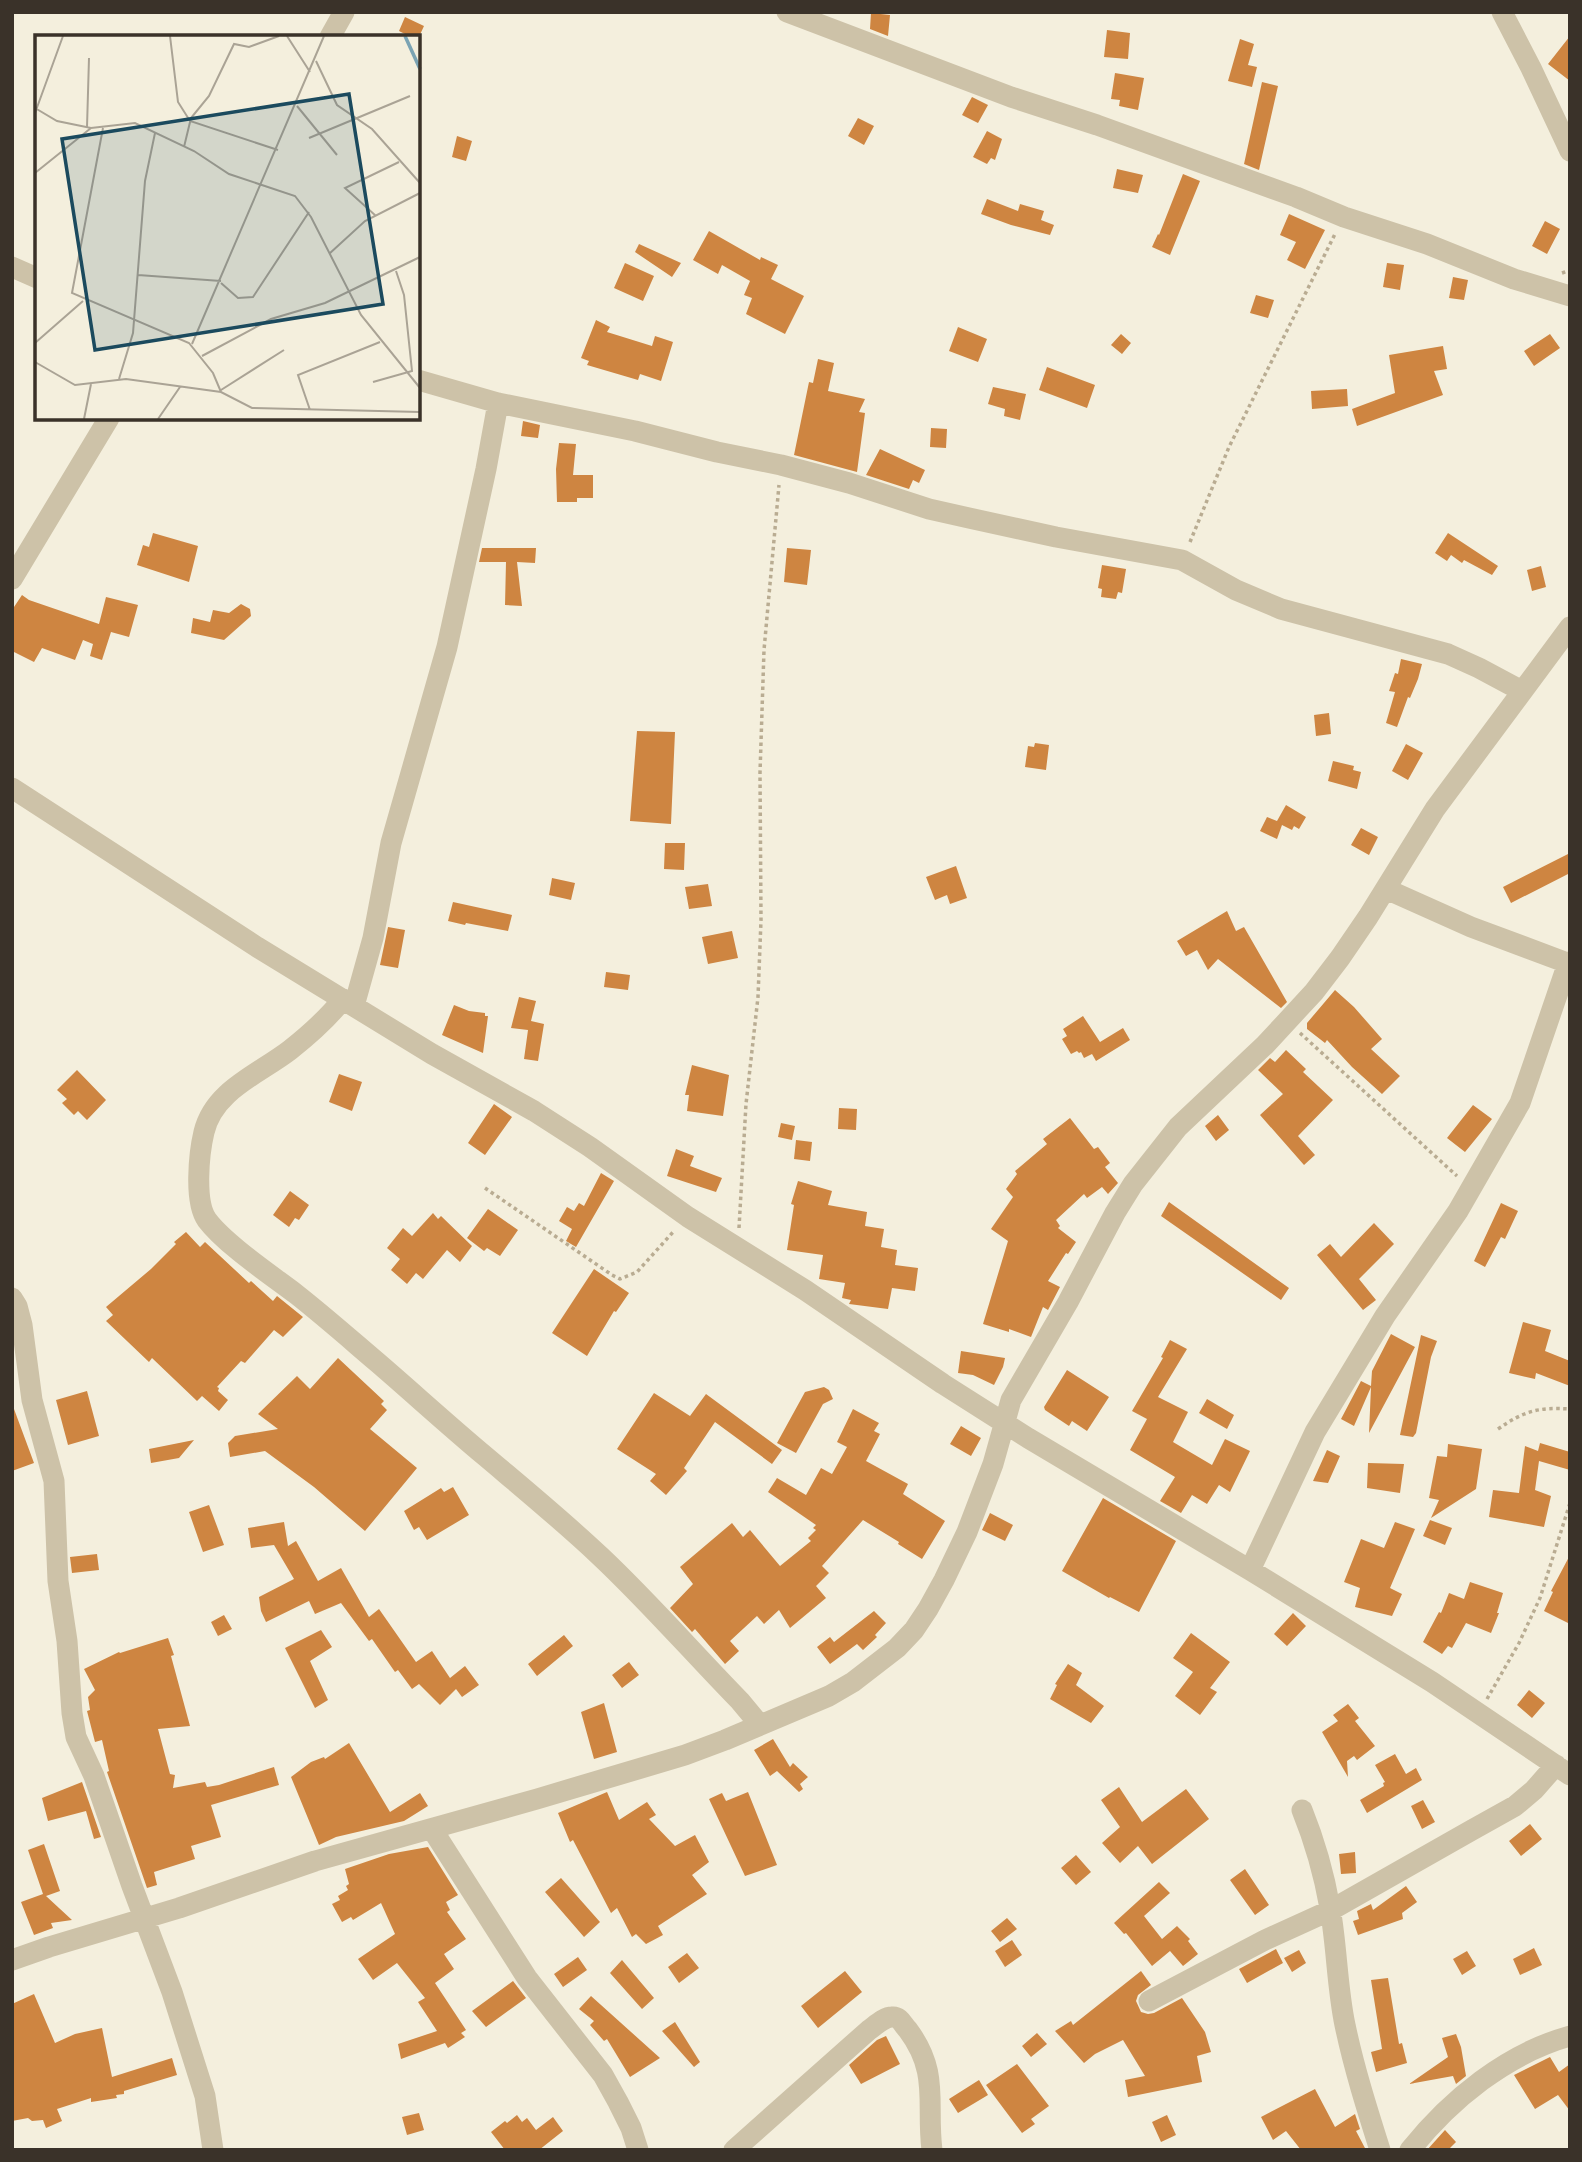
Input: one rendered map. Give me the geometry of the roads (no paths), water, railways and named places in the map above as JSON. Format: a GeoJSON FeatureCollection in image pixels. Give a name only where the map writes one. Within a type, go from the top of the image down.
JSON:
{"type":"FeatureCollection","features":[{"type":"Feature","properties":{"kind":"street"},"geometry":{"type":"LineString","coordinates":[[331,35],[344,12]]}},
{"type":"Feature","properties":{"kind":"street"},"geometry":{"type":"LineString","coordinates":[[787,12],[916,62],[1296,197],[1344,217],[1427,244],[1514,279],[1570,296]]}},
{"type":"Feature","properties":{"kind":"street"},"geometry":{"type":"LineString","coordinates":[[1502,12],[1570,151]]}},
{"type":"Feature","properties":{"kind":"street"},"geometry":{"type":"LineString","coordinates":[[12,267],[35,277]]}},
{"type":"Feature","properties":{"kind":"street"},"geometry":{"type":"LineString","coordinates":[[420,381],[498,403],[781,465],[955,515],[1182,560],[1236,590],[1281,609],[1448,654],[1522,691]]}},
{"type":"Feature","properties":{"kind":"street"},"geometry":{"type":"LineString","coordinates":[[498,403],[446,647],[391,844],[373,938],[348,1002],[289,1051],[240,1083],[214,1111],[205,1128],[200,1149],[200,1205],[205,1217],[232,1244],[347,1336],[601,1557],[740,1701],[760,1726]]}},
{"type":"Feature","properties":{"kind":"street"},"geometry":{"type":"LineString","coordinates":[[12,579],[108,420]]}},
{"type":"Feature","properties":{"kind":"street"},"geometry":{"type":"LineString","coordinates":[[12,1960],[316,1861],[685,1755],[829,1696],[853,1682],[897,1648],[914,1630],[944,1580],[967,1532],[993,1464],[1011,1400],[1020,1382],[1133,1185],[1178,1127],[1288,1022],[1340,958],[1435,809],[1570,627]]}},
{"type":"Feature","properties":{"kind":"street"},"geometry":{"type":"LineString","coordinates":[[12,788],[247,941],[432,1054],[534,1111],[688,1217],[805,1290],[943,1384],[1250,1570],[1479,1713],[1563,1770],[1515,1806],[1331,1910],[1265,1940],[1149,2001]]}},
{"type":"Feature","properties":{"kind":"street"},"geometry":{"type":"LineString","coordinates":[[1250,1570],[1315,1432],[1385,1317],[1458,1211],[1520,1103],[1569,963],[1471,928],[1386,888]]}},
{"type":"Feature","properties":{"kind":"street"},"geometry":{"type":"LineString","coordinates":[[12,1298],[22,1325],[32,1400],[54,1481],[58,1581],[76,1737],[94,1776],[159,1954],[205,2096],[213,2150]]}},
{"type":"Feature","properties":{"kind":"street"},"geometry":{"type":"LineString","coordinates":[[1302,1810],[1318,1855],[1331,1910],[1345,2025],[1361,2091],[1380,2150]]}},
{"type":"Feature","properties":{"kind":"street"},"geometry":{"type":"LineString","coordinates":[[432,1829],[527,1978],[603,2075],[638,2150]]}},
{"type":"Feature","properties":{"kind":"street"},"geometry":{"type":"LineString","coordinates":[[734,2150],[869,2030],[887,2017],[894,2016],[911,2034],[926,2065],[930,2082],[932,2150]]}},
{"type":"Feature","properties":{"kind":"street"},"geometry":{"type":"LineString","coordinates":[[1410,2150],[1451,2106],[1487,2077],[1530,2050],[1570,2036]]}}]}
